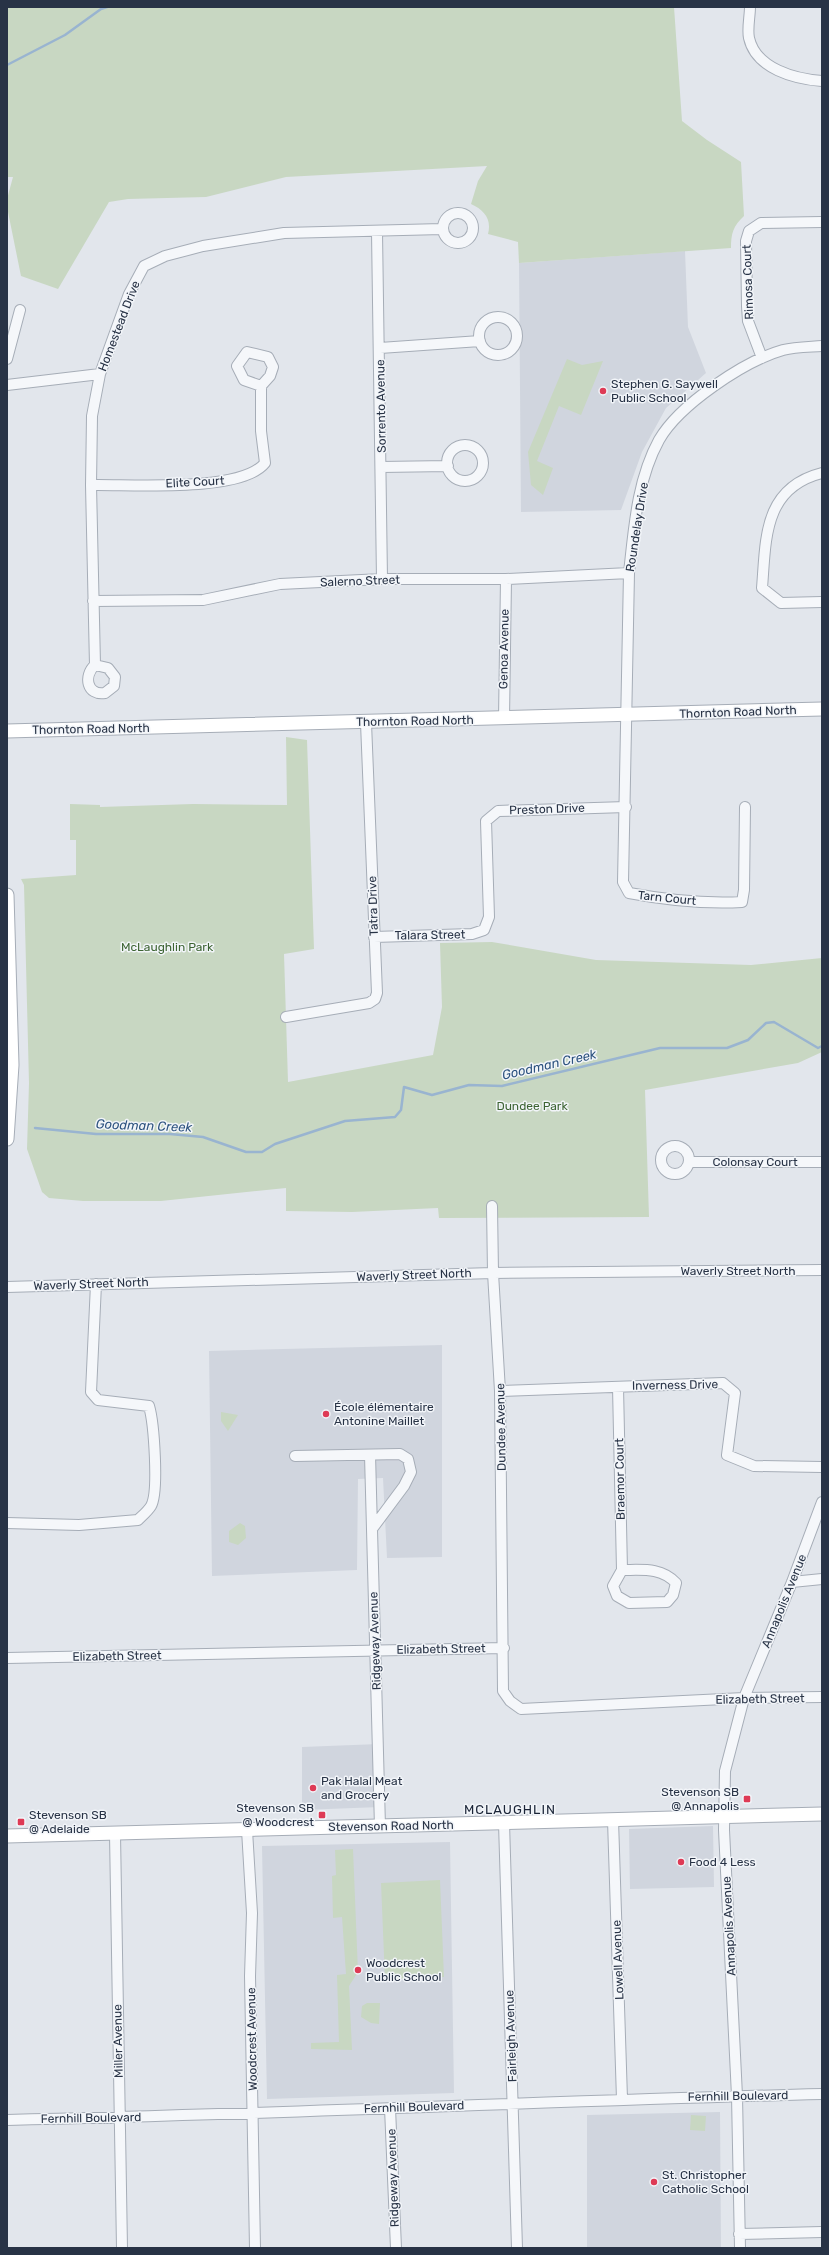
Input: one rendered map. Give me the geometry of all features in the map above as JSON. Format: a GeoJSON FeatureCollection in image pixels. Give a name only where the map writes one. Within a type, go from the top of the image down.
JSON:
{"type":"FeatureCollection","features":[{"type":"Feature","properties":{"kind":"main road","name":"Thornton Road North"},"geometry":{"type":"LineString","coordinates":[[7,731],[504,719],[822,709]]}},
{"type":"Feature","properties":{"kind":"main road"},"geometry":{"type":"LineString","coordinates":[[7,896],[12,1065],[7,1139]]}},
{"type":"Feature","properties":{"kind":"main road","name":"Stevenson Road North"},"geometry":{"type":"LineString","coordinates":[[7,1836],[822,1814]]}},
{"type":"Feature","properties":{"kind":"street"},"geometry":{"type":"LineString","coordinates":[[750,7],[749,38],[759,58],[780,72],[806,80],[822,81]]}},
{"type":"Feature","properties":{"kind":"street","name":"Rimosa Court"},"geometry":{"type":"LineString","coordinates":[[762,358],[748,320],[746,241],[749,231],[760,223],[822,222]]}},
{"type":"Feature","properties":{"kind":"street","name":"Homestead Drive"},"geometry":{"type":"LineString","coordinates":[[95,665],[91,485],[92,416],[100,374],[129,294],[144,266],[165,256],[203,246],[284,234],[442,229]]}},
{"type":"Feature","properties":{"kind":"street","name":"Sorrento Avenue"},"geometry":{"type":"LineString","coordinates":[[377,232],[380,348],[382,579]]}},
{"type":"Feature","properties":{"kind":"street"},"geometry":{"type":"LineString","coordinates":[[7,359],[20,310]]}},
{"type":"Feature","properties":{"kind":"street"},"geometry":{"type":"LineString","coordinates":[[380,348],[480,341]]}},
{"type":"Feature","properties":{"kind":"street","name":"Roundelay Drive"},"geometry":{"type":"LineString","coordinates":[[626,715],[629,573],[642,483],[659,440],[685,409],[717,383],[762,358],[784,350],[822,346]]}},
{"type":"Feature","properties":{"kind":"street"},"geometry":{"type":"LineString","coordinates":[[7,385],[100,374]]}},
{"type":"Feature","properties":{"kind":"street","name":"Elite Court"},"geometry":{"type":"LineString","coordinates":[[91,485],[215,483],[236,479],[261,468],[265,463],[261,431],[261,386]]}},
{"type":"Feature","properties":{"kind":"street"},"geometry":{"type":"LineString","coordinates":[[381,467],[448,466]]}},
{"type":"Feature","properties":{"kind":"street"},"geometry":{"type":"LineString","coordinates":[[822,473],[808,477],[783,494],[775,506],[766,534],[762,588],[781,602],[822,602]]}},
{"type":"Feature","properties":{"kind":"street","name":"Salerno Street"},"geometry":{"type":"LineString","coordinates":[[93,601],[203,600],[280,584],[382,579],[506,579],[629,573]]}},
{"type":"Feature","properties":{"kind":"street","name":"Genoa Avenue"},"geometry":{"type":"LineString","coordinates":[[504,719],[506,579]]}},
{"type":"Feature","properties":{"kind":"street","name":"Tarn Court"},"geometry":{"type":"LineString","coordinates":[[626,715],[626,807],[623,882],[630,894],[722,903],[742,902],[744,890],[745,807]]}},
{"type":"Feature","properties":{"kind":"street","name":"Tatra Drive"},"geometry":{"type":"LineString","coordinates":[[286,1017],[372,1001],[377,993],[366,722]]}},
{"type":"Feature","properties":{"kind":"street","name":"Preston Drive"},"geometry":{"type":"LineString","coordinates":[[484,930],[489,917],[486,821],[498,811],[626,807]]}},
{"type":"Feature","properties":{"kind":"street","name":"Talara Street"},"geometry":{"type":"LineString","coordinates":[[374,936],[472,934],[484,930]]}},
{"type":"Feature","properties":{"kind":"street","name":"Colonsay Court"},"geometry":{"type":"LineString","coordinates":[[689,1162],[822,1162]]}},
{"type":"Feature","properties":{"kind":"street","name":"Dundee Avenue"},"geometry":{"type":"LineString","coordinates":[[492,1206],[493,1273],[500,1391],[504,1648]]}},
{"type":"Feature","properties":{"kind":"street","name":"Waverly Street North"},"geometry":{"type":"LineString","coordinates":[[7,1287],[493,1273],[822,1270]]}},
{"type":"Feature","properties":{"kind":"street"},"geometry":{"type":"LineString","coordinates":[[7,1523],[79,1525],[138,1520],[151,1506],[155,1476],[153,1420],[149,1406],[98,1400],[91,1392],[96,1284]]}},
{"type":"Feature","properties":{"kind":"street","name":"Inverness Drive"},"geometry":{"type":"LineString","coordinates":[[500,1391],[723,1383],[735,1393],[727,1455],[754,1466],[822,1467]]}},
{"type":"Feature","properties":{"kind":"street","name":"Braemor Court"},"geometry":{"type":"LineString","coordinates":[[618,1387],[622,1570],[613,1586],[617,1596],[629,1603],[667,1602],[673,1595],[676,1583],[668,1575],[654,1570],[622,1570]]}},
{"type":"Feature","properties":{"kind":"street"},"geometry":{"type":"LineString","coordinates":[[295,1456],[400,1454],[408,1459],[410,1472],[404,1486],[372,1529]]}},
{"type":"Feature","properties":{"kind":"street","name":"Ridgeway Avenue"},"geometry":{"type":"LineString","coordinates":[[370,1455],[380,1826]]}},
{"type":"Feature","properties":{"kind":"street","name":"Annapolis Avenue"},"geometry":{"type":"LineString","coordinates":[[740,2248],[737,2096],[724,1817],[725,1771],[744,1698],[792,1582],[822,1502]]}},
{"type":"Feature","properties":{"kind":"street"},"geometry":{"type":"LineString","coordinates":[[792,1582],[822,1580]]}},
{"type":"Feature","properties":{"kind":"street","name":"Elizabeth Street"},"geometry":{"type":"LineString","coordinates":[[7,1658],[504,1648],[503,1691],[510,1701],[521,1709],[744,1698],[822,1697]]}},
{"type":"Feature","properties":{"kind":"street","name":"Lowell Avenue"},"geometry":{"type":"LineString","coordinates":[[613,1820],[622,2099]]}},
{"type":"Feature","properties":{"kind":"street","name":"Fairleigh Avenue"},"geometry":{"type":"LineString","coordinates":[[504,1823],[516,2248]]}},
{"type":"Feature","properties":{"kind":"street","name":"Woodcrest Avenue"},"geometry":{"type":"LineString","coordinates":[[247,1830],[252,1913],[250,1976],[255,2248]]}},
{"type":"Feature","properties":{"kind":"street","name":"Miller Avenue"},"geometry":{"type":"LineString","coordinates":[[115,1834],[122,2248]]}},
{"type":"Feature","properties":{"kind":"street","name":"Fernhill Boulevard"},"geometry":{"type":"LineString","coordinates":[[7,2120],[253,2114],[622,2099],[822,2094]]}},
{"type":"Feature","properties":{"kind":"street","name":"Ridgeway Avenue"},"geometry":{"type":"LineString","coordinates":[[390,2108],[396,2248]]}},
{"type":"Feature","properties":{"kind":"street"},"geometry":{"type":"LineString","coordinates":[[740,2234],[822,2232]]}},
{"type":"Feature","properties":{"kind":"shaded area","name":"Stephen G. Saywell Public School"},"geometry":{"type":"Polygon","coordinates":[[[685,251],[688,327],[706,373],[666,408],[642,452],[621,510],[521,512],[519,263],[685,251]]]}},
{"type":"Feature","properties":{"kind":"shaded area","name":"École élémentaire Antonine Maillet"},"geometry":{"type":"Polygon","coordinates":[[[442,1345],[442,1557],[387,1558],[383,1478],[358,1479],[357,1570],[212,1576],[209,1351],[442,1345]]]}},
{"type":"Feature","properties":{"kind":"shaded area"},"geometry":{"type":"Polygon","coordinates":[[[379,1744],[380,1807],[302,1810],[302,1747],[379,1744]]]}},
{"type":"Feature","properties":{"kind":"shaded area"},"geometry":{"type":"Polygon","coordinates":[[[713,1826],[714,1887],[630,1889],[629,1829],[713,1826]]]}},
{"type":"Feature","properties":{"kind":"shaded area","name":"Woodcrest Public School"},"geometry":{"type":"Polygon","coordinates":[[[450,1842],[454,2093],[267,2099],[262,1846],[450,1842]]]}},
{"type":"Feature","properties":{"kind":"shaded area","name":"St. Christopher Catholic School"},"geometry":{"type":"Polygon","coordinates":[[[720,2112],[721,2248],[587,2248],[587,2115],[720,2112]]]}},
{"type":"Feature","properties":{"kind":"green space"},"geometry":{"type":"Polygon","coordinates":[[[7,7],[674,7],[682,121],[707,140],[741,162],[744,216],[733,230],[731,248],[519,263],[518,242],[488,234],[488,219],[480,209],[471,204],[478,181],[487,166],[286,177],[206,197],[128,199],[109,202],[58,289],[21,276],[7,207],[7,199],[13,177],[7,177],[7,7]]]}},
{"type":"Feature","properties":{"kind":"green space"},"geometry":{"type":"Polygon","coordinates":[[[567,359],[582,365],[603,361],[581,415],[559,406],[537,461],[553,468],[543,495],[531,485],[528,452],[567,359]]]}},
{"type":"Feature","properties":{"kind":"green space"},"geometry":{"type":"Polygon","coordinates":[[[286,737],[307,740],[314,949],[284,954],[288,1082],[433,1055],[442,1007],[440,943],[492,942],[596,960],[751,965],[822,958],[822,1052],[798,1063],[645,1090],[649,1217],[439,1218],[438,1208],[352,1212],[286,1211],[286,1188],[161,1201],[83,1201],[49,1198],[42,1192],[27,1149],[29,1083],[24,885],[21,879],[76,875],[76,840],[70,840],[70,804],[100,805],[100,807],[193,804],[287,805],[286,737]]]}},
{"type":"Feature","properties":{"kind":"green space"},"geometry":{"type":"Polygon","coordinates":[[[221,1412],[238,1415],[228,1431],[221,1421],[221,1412]]]}},
{"type":"Feature","properties":{"kind":"green space"},"geometry":{"type":"Polygon","coordinates":[[[240,1523],[245,1526],[246,1538],[238,1545],[229,1542],[229,1531],[240,1523]]]}},
{"type":"Feature","properties":{"kind":"green space"},"geometry":{"type":"Polygon","coordinates":[[[353,1849],[358,1972],[349,1986],[352,2050],[311,2049],[311,2043],[339,2042],[337,1975],[346,1974],[342,1917],[333,1918],[332,1876],[336,1875],[335,1850],[353,1849]]]}},
{"type":"Feature","properties":{"kind":"green space"},"geometry":{"type":"Polygon","coordinates":[[[440,1880],[444,1977],[385,1980],[381,1883],[440,1880]]]}},
{"type":"Feature","properties":{"kind":"green space"},"geometry":{"type":"Polygon","coordinates":[[[367,2003],[380,2003],[379,2024],[371,2023],[361,2017],[362,2006],[367,2003]]]}},
{"type":"Feature","properties":{"kind":"green space"},"geometry":{"type":"Polygon","coordinates":[[[691,2115],[706,2116],[705,2131],[690,2130],[691,2115]]]}},
{"type":"Feature","properties":{"kind":"waterway"},"geometry":{"type":"LineString","coordinates":[[7,65],[65,35],[101,9],[107,7]]}},
{"type":"Feature","properties":{"kind":"waterway","name":"Goodman Creek"},"geometry":{"type":"LineString","coordinates":[[35,1128],[96,1134],[170,1134],[203,1137],[246,1152],[262,1152],[275,1144],[345,1121],[395,1117],[401,1110],[404,1087],[432,1095],[469,1085],[502,1086],[660,1048],[727,1048],[748,1040],[766,1023],[774,1022],[818,1048],[822,1046]]}},
{"type":"Feature","properties":{"kind":"place","name":"Stephen G. Saywell Public School"},"geometry":{"type":"Point","coordinates":[603,391]}},
{"type":"Feature","properties":{"kind":"place","name":"École élémentaire Antonine Maillet"},"geometry":{"type":"Point","coordinates":[326,1414]}},
{"type":"Feature","properties":{"kind":"place","name":"Pak Halal Meat and Grocery"},"geometry":{"type":"Point","coordinates":[313,1788]}},
{"type":"Feature","properties":{"kind":"place","name":"Stevenson SB @ Annapolis"},"geometry":{"type":"Point","coordinates":[747,1799]}},
{"type":"Feature","properties":{"kind":"place","name":"Stevenson SB @ Woodcrest"},"geometry":{"type":"Point","coordinates":[322,1815]}},
{"type":"Feature","properties":{"kind":"place","name":"Stevenson SB @ Adelaide"},"geometry":{"type":"Point","coordinates":[21,1822]}},
{"type":"Feature","properties":{"kind":"place","name":"Food 4 Less"},"geometry":{"type":"Point","coordinates":[681,1862]}},
{"type":"Feature","properties":{"kind":"place","name":"Woodcrest Public School"},"geometry":{"type":"Point","coordinates":[358,1970]}},
{"type":"Feature","properties":{"kind":"place","name":"St. Christopher Catholic School"},"geometry":{"type":"Point","coordinates":[654,2182]}},
{"type":"Feature","properties":{"kind":"district","name":"MCLAUGHLIN"},"geometry":{"type":"Point","coordinates":[510,1809]}},
{"type":"Feature","properties":{"kind":"park label","name":"McLaughlin Park"},"geometry":{"type":"Point","coordinates":[167,947]}},
{"type":"Feature","properties":{"kind":"park label","name":"Dundee Park"},"geometry":{"type":"Point","coordinates":[532,1106]}}]}
